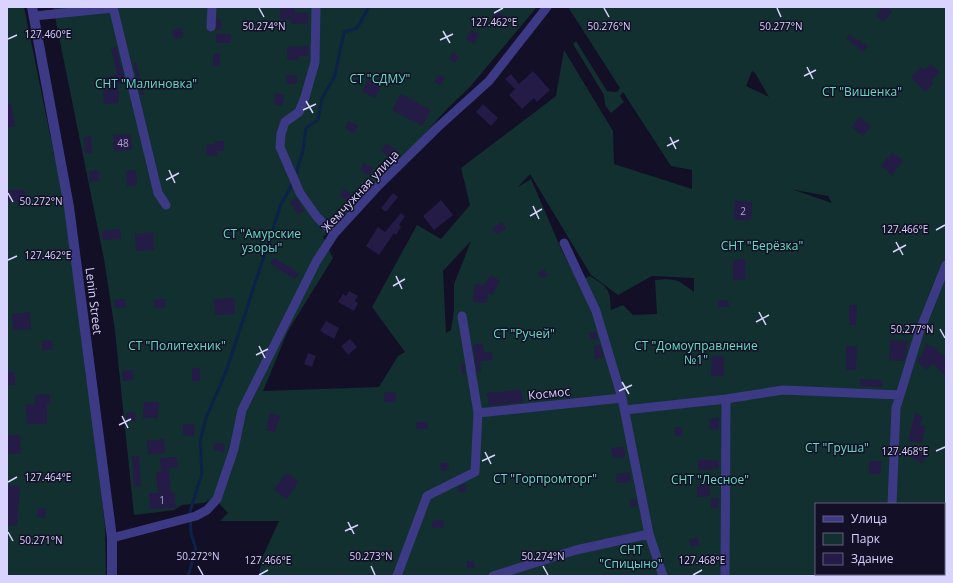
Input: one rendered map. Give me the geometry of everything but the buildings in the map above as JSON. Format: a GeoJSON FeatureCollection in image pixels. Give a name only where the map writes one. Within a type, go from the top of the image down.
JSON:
{"type":"FeatureCollection","features":[{"type":"Feature","properties":{"kind":"street"},"geometry":{"type":"LineString","coordinates":[[33,11],[113,7],[158,193],[166,204]]}},
{"type":"Feature","properties":{"kind":"street"},"geometry":{"type":"LineString","coordinates":[[212,7],[212,27]]}},
{"type":"Feature","properties":{"kind":"street"},"geometry":{"type":"LineString","coordinates":[[316,7],[315,62],[299,112],[285,122],[281,134],[280,146],[297,186],[316,217],[334,234]]}},
{"type":"Feature","properties":{"kind":"street","name":"Жемчужная улица"},"geometry":{"type":"LineString","coordinates":[[112,538],[196,516],[207,510],[217,499],[234,449],[242,410],[309,275],[334,234],[433,132],[490,81],[547,7]]}},
{"type":"Feature","properties":{"kind":"street","name":"Lenin Street"},"geometry":{"type":"LineString","coordinates":[[33,11],[69,208],[112,538],[112,576]]}},
{"type":"Feature","properties":{"kind":"street"},"geometry":{"type":"LineString","coordinates":[[564,243],[596,311],[622,398],[649,534],[663,576]]}},
{"type":"Feature","properties":{"kind":"street"},"geometry":{"type":"LineString","coordinates":[[892,503],[896,408],[920,330],[946,265]]}},
{"type":"Feature","properties":{"kind":"street"},"geometry":{"type":"LineString","coordinates":[[397,576],[427,496],[475,472],[478,413],[462,316]]}},
{"type":"Feature","properties":{"kind":"street"},"geometry":{"type":"LineString","coordinates":[[625,410],[726,399],[783,390],[829,390],[900,395]]}},
{"type":"Feature","properties":{"kind":"street","name":"Космос"},"geometry":{"type":"LineString","coordinates":[[478,413],[622,398]]}},
{"type":"Feature","properties":{"kind":"street"},"geometry":{"type":"LineString","coordinates":[[725,576],[726,399]]}},
{"type":"Feature","properties":{"kind":"street"},"geometry":{"type":"LineString","coordinates":[[493,576],[576,550],[649,534]]}},
{"type":"Feature","properties":{"kind":"green space"},"geometry":{"type":"Polygon","coordinates":[[[7,7],[24,7],[63,198],[90,395],[105,527],[106,576],[7,576],[7,7]]]}},
{"type":"Feature","properties":{"kind":"green space"},"geometry":{"type":"Polygon","coordinates":[[[53,7],[537,7],[469,88],[445,111],[407,154],[336,227],[323,237],[333,258],[288,331],[263,391],[379,387],[398,356],[405,352],[372,307],[417,225],[441,239],[470,205],[461,168],[556,96],[564,50],[613,131],[614,164],[692,189],[692,170],[671,166],[623,92],[620,96],[624,102],[611,113],[605,105],[604,95],[573,44],[576,41],[607,91],[617,92],[620,88],[568,7],[946,7],[946,576],[259,576],[262,558],[279,521],[220,521],[228,513],[214,498],[204,503],[182,505],[174,510],[134,515],[115,331],[104,259],[53,7]],[[752,71],[746,86],[769,97],[755,73],[752,71]],[[530,174],[518,187],[531,179],[562,251],[578,281],[590,276],[601,283],[609,293],[611,310],[623,305],[633,315],[657,314],[655,280],[668,279],[677,281],[694,292],[694,278],[652,276],[618,295],[591,275],[530,174]],[[792,189],[832,203],[828,196],[792,189]],[[471,241],[443,271],[446,333],[451,330],[454,310],[454,284],[471,241]]]}},
{"type":"Feature","properties":{"kind":"waterway"},"geometry":{"type":"LineString","coordinates":[[295,176],[303,151],[306,128],[318,120],[322,99],[335,75],[344,32],[357,28],[369,7]]}},
{"type":"Feature","properties":{"kind":"waterway"},"geometry":{"type":"LineString","coordinates":[[188,576],[196,549],[191,533],[190,512],[202,473],[200,442],[206,418],[227,369],[281,204],[293,183]]}},
{"type":"Feature","properties":{"kind":"park label","name":"СТ \"СДМУ\""},"geometry":{"type":"Point","coordinates":[380,78]}},
{"type":"Feature","properties":{"kind":"park label","name":"СНТ \"Малиновка\""},"geometry":{"type":"Point","coordinates":[146,83]}},
{"type":"Feature","properties":{"kind":"park label","name":"СТ \"Вишенка\""},"geometry":{"type":"Point","coordinates":[862,91]}},
{"type":"Feature","properties":{"kind":"park label","name":"СТ \"Амурские узоры\""},"geometry":{"type":"Point","coordinates":[262,240]}},
{"type":"Feature","properties":{"kind":"park label","name":"СНТ \"Берёзка\""},"geometry":{"type":"Point","coordinates":[762,245]}},
{"type":"Feature","properties":{"kind":"park label","name":"СТ \"Ручей\""},"geometry":{"type":"Point","coordinates":[524,333]}},
{"type":"Feature","properties":{"kind":"park label","name":"СТ \"Политехник\""},"geometry":{"type":"Point","coordinates":[177,345]}},
{"type":"Feature","properties":{"kind":"park label","name":"СТ \"Домоуправление №1\""},"geometry":{"type":"Point","coordinates":[696,352]}},
{"type":"Feature","properties":{"kind":"park label","name":"СТ \"Груша\""},"geometry":{"type":"Point","coordinates":[837,447]}},
{"type":"Feature","properties":{"kind":"park label","name":"СТ \"Горпромторг\""},"geometry":{"type":"Point","coordinates":[545,478]}},
{"type":"Feature","properties":{"kind":"park label","name":"СНТ \"Лесное\""},"geometry":{"type":"Point","coordinates":[710,479]}},
{"type":"Feature","properties":{"kind":"park label","name":"СНТ \"Спицыно\""},"geometry":{"type":"Point","coordinates":[631,556]}}]}
